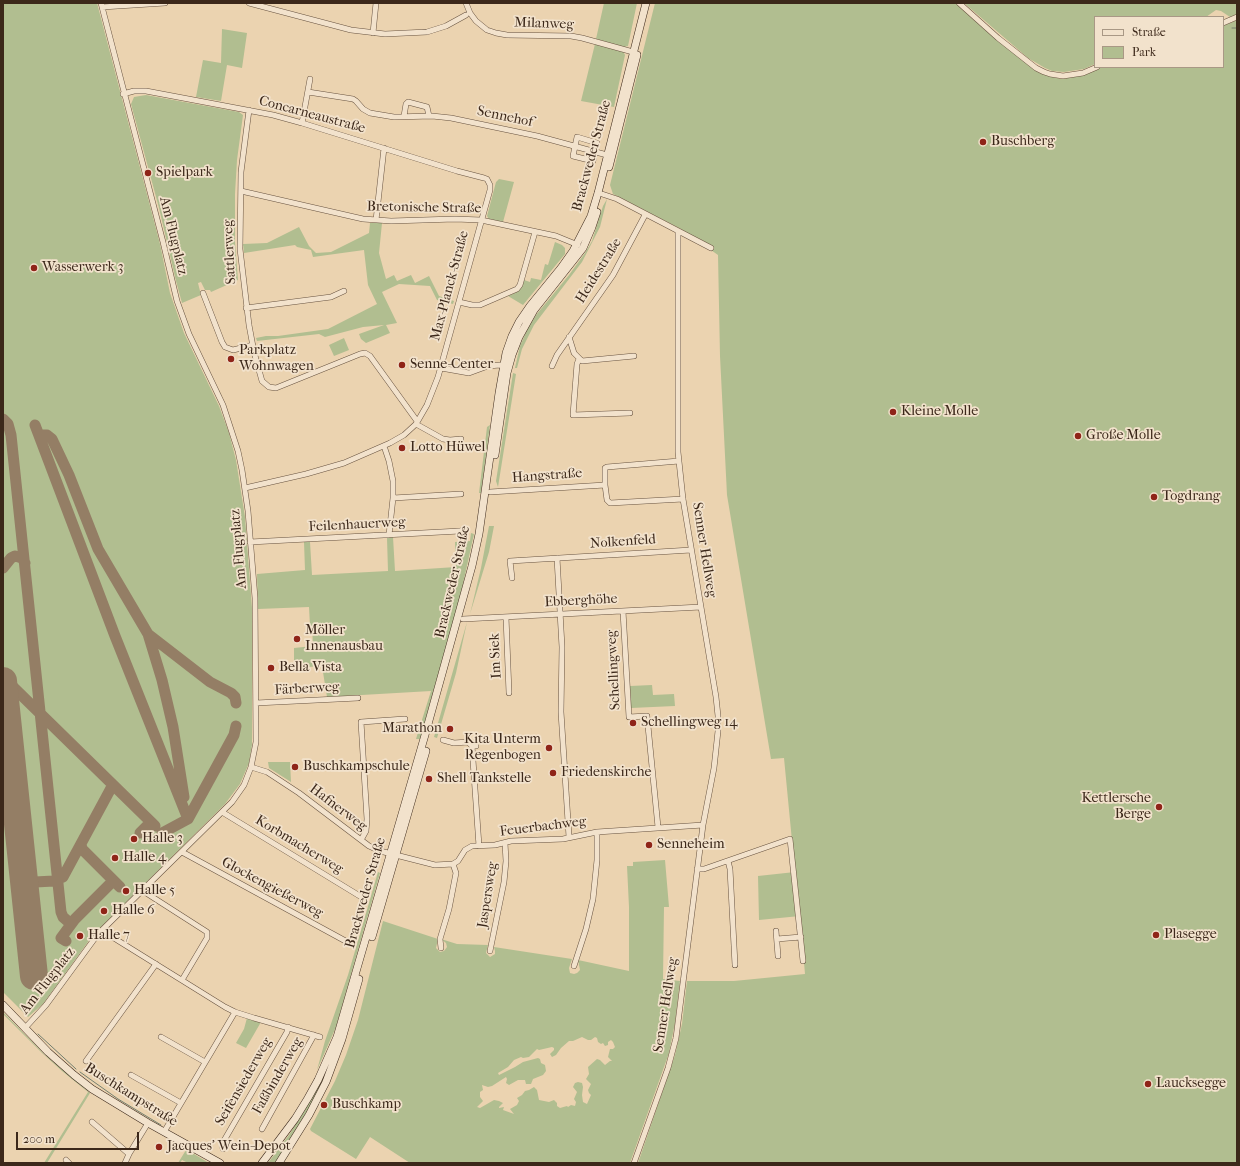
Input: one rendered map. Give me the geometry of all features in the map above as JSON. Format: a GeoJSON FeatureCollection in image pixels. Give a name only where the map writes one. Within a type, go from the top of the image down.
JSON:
{"type":"FeatureCollection","features":[{"type":"Feature","properties":{"kind":"main road","name":"Brackweder Straße"},"geometry":{"type":"LineString","coordinates":[[580,246],[598,193],[646,3]]}},
{"type":"Feature","properties":{"kind":"main road","name":"Brackweder Straße"},"geometry":{"type":"LineString","coordinates":[[279,1163],[316,1103],[336,1056],[393,854],[472,566],[512,336],[519,322],[530,306],[580,246],[592,227],[602,194],[650,3]]}},
{"type":"Feature","properties":{"kind":"main road","name":"Brackweder Straße"},"geometry":{"type":"LineString","coordinates":[[262,1163],[288,1129],[305,1103],[335,1044],[463,619],[477,566],[490,492],[506,366]]}},
{"type":"Feature","properties":{"kind":"main road","name":"Buschkampstraße"},"geometry":{"type":"LineString","coordinates":[[3,1005],[53,1056],[74,1075],[104,1097],[220,1163]]}},
{"type":"Feature","properties":{"kind":"street"},"geometry":{"type":"LineString","coordinates":[[101,5],[165,3]]}},
{"type":"Feature","properties":{"kind":"street"},"geometry":{"type":"LineString","coordinates":[[249,3],[351,30],[373,33],[404,34],[427,32],[446,26],[466,15]]}},
{"type":"Feature","properties":{"kind":"street"},"geometry":{"type":"LineString","coordinates":[[373,33],[376,3]]}},
{"type":"Feature","properties":{"kind":"street","name":"Milanweg"},"geometry":{"type":"LineString","coordinates":[[466,3],[470,13],[476,21],[487,30],[496,33],[507,35],[571,36],[633,52]]}},
{"type":"Feature","properties":{"kind":"street"},"geometry":{"type":"LineString","coordinates":[[959,3],[1008,46],[1044,72],[1057,76],[1068,76],[1083,73],[1095,68]]}},
{"type":"Feature","properties":{"kind":"street","name":"Am Flugplatz"},"geometry":{"type":"LineString","coordinates":[[25,1028],[42,1010],[103,929],[143,891],[239,794],[251,767],[256,746],[255,598],[245,488],[238,451],[216,390],[189,334],[177,301],[161,231],[123,94],[101,5]]}},
{"type":"Feature","properties":{"kind":"street"},"geometry":{"type":"LineString","coordinates":[[1224,23],[1237,17]]}},
{"type":"Feature","properties":{"kind":"street"},"geometry":{"type":"LineString","coordinates":[[302,123],[310,79]]}},
{"type":"Feature","properties":{"kind":"street","name":"Concarneaustraße"},"geometry":{"type":"LineString","coordinates":[[123,94],[134,91],[146,91],[249,110],[302,123],[455,171],[484,178],[489,182]]}},
{"type":"Feature","properties":{"kind":"street","name":"Sennehof"},"geometry":{"type":"LineString","coordinates":[[308,92],[353,99],[363,109],[370,113],[390,116],[429,116],[451,118],[484,124],[607,155]]}},
{"type":"Feature","properties":{"kind":"street"},"geometry":{"type":"LineString","coordinates":[[404,116],[406,104],[408,102],[427,107],[429,116]]}},
{"type":"Feature","properties":{"kind":"street","name":"Sattlerweg"},"geometry":{"type":"LineString","coordinates":[[249,110],[243,153],[240,249],[246,308],[262,381],[269,387],[279,387],[365,353],[370,356],[416,423]]}},
{"type":"Feature","properties":{"kind":"street"},"geometry":{"type":"LineString","coordinates":[[579,137],[597,143],[594,160],[592,162],[574,157],[573,154],[575,146],[577,138],[579,137]]}},
{"type":"Feature","properties":{"kind":"street"},"geometry":{"type":"LineString","coordinates":[[376,220],[384,148]]}},
{"type":"Feature","properties":{"kind":"street","name":"Max-Planck-Straße"},"geometry":{"type":"LineString","coordinates":[[245,488],[333,467],[384,446],[404,435],[416,423],[429,400],[441,368],[490,190],[489,182]]}},
{"type":"Feature","properties":{"kind":"street","name":"Bretonische Straße"},"geometry":{"type":"LineString","coordinates":[[241,191],[360,219],[391,221],[455,219],[481,220],[556,236],[580,246]]}},
{"type":"Feature","properties":{"kind":"street"},"geometry":{"type":"LineString","coordinates":[[602,194],[617,200],[711,248]]}},
{"type":"Feature","properties":{"kind":"street","name":"Heidestraße"},"geometry":{"type":"LineString","coordinates":[[552,366],[557,355],[569,337],[613,275],[645,215]]}},
{"type":"Feature","properties":{"kind":"street"},"geometry":{"type":"LineString","coordinates":[[459,302],[480,305],[517,289],[520,285],[535,232]]}},
{"type":"Feature","properties":{"kind":"street","name":"Senner Hellweg"},"geometry":{"type":"LineString","coordinates":[[634,1163],[668,1068],[676,1038],[703,825],[714,768],[718,716],[683,499],[679,461],[678,232]]}},
{"type":"Feature","properties":{"kind":"street"},"geometry":{"type":"LineString","coordinates":[[246,308],[331,297],[344,291]]}},
{"type":"Feature","properties":{"kind":"street"},"geometry":{"type":"LineString","coordinates":[[203,293],[225,348],[233,350],[253,345]]}},
{"type":"Feature","properties":{"kind":"street"},"geometry":{"type":"LineString","coordinates":[[569,337],[572,349],[579,359],[588,361],[634,356]]}},
{"type":"Feature","properties":{"kind":"street"},"geometry":{"type":"LineString","coordinates":[[579,359],[577,364],[573,415],[630,413]]}},
{"type":"Feature","properties":{"kind":"street"},"geometry":{"type":"LineString","coordinates":[[441,368],[469,373],[488,366],[506,366]]}},
{"type":"Feature","properties":{"kind":"street"},"geometry":{"type":"LineString","coordinates":[[416,423],[442,439],[450,440],[461,438]]}},
{"type":"Feature","properties":{"kind":"street"},"geometry":{"type":"LineString","coordinates":[[384,446],[392,474],[393,498],[389,535]]}},
{"type":"Feature","properties":{"kind":"street"},"geometry":{"type":"LineString","coordinates":[[679,461],[607,467],[605,468],[605,485],[607,500],[610,503],[683,499]]}},
{"type":"Feature","properties":{"kind":"street","name":"Hangstraße"},"geometry":{"type":"LineString","coordinates":[[490,492],[605,485]]}},
{"type":"Feature","properties":{"kind":"street"},"geometry":{"type":"LineString","coordinates":[[393,498],[461,494]]}},
{"type":"Feature","properties":{"kind":"street","name":"Feilenhauerweg"},"geometry":{"type":"LineString","coordinates":[[250,542],[460,531],[466,529]]}},
{"type":"Feature","properties":{"kind":"street","name":"Nolkenfeld"},"geometry":{"type":"LineString","coordinates":[[512,578],[510,561],[691,550]]}},
{"type":"Feature","properties":{"kind":"street"},"geometry":{"type":"LineString","coordinates":[[557,558],[562,647],[561,712],[569,837]]}},
{"type":"Feature","properties":{"kind":"street","name":"Ebberghöhe"},"geometry":{"type":"LineString","coordinates":[[463,619],[701,607]]}},
{"type":"Feature","properties":{"kind":"street","name":"Schellingweg"},"geometry":{"type":"LineString","coordinates":[[623,611],[629,717],[647,716],[658,827]]}},
{"type":"Feature","properties":{"kind":"street","name":"Im Siek"},"geometry":{"type":"LineString","coordinates":[[506,617],[509,693]]}},
{"type":"Feature","properties":{"kind":"street","name":"Färberweg"},"geometry":{"type":"LineString","coordinates":[[256,704],[358,698]]}},
{"type":"Feature","properties":{"kind":"street"},"geometry":{"type":"LineString","coordinates":[[361,840],[366,831],[367,820],[361,722],[405,719]]}},
{"type":"Feature","properties":{"kind":"street"},"geometry":{"type":"LineString","coordinates":[[443,740],[454,743],[468,742],[474,746],[479,846]]}},
{"type":"Feature","properties":{"kind":"street","name":"Hafnerweg"},"geometry":{"type":"LineString","coordinates":[[251,767],[267,772],[372,847],[393,854]]}},
{"type":"Feature","properties":{"kind":"street","name":"Korbmacherweg"},"geometry":{"type":"LineString","coordinates":[[222,812],[363,898]]}},
{"type":"Feature","properties":{"kind":"street","name":"Feuerbachweg"},"geometry":{"type":"LineString","coordinates":[[453,864],[458,861],[465,850],[472,846],[569,837],[597,832],[703,825]]}},
{"type":"Feature","properties":{"kind":"street"},"geometry":{"type":"LineString","coordinates":[[574,966],[586,929],[593,899],[597,860],[597,832]]}},
{"type":"Feature","properties":{"kind":"street"},"geometry":{"type":"LineString","coordinates":[[697,868],[704,869],[790,839],[803,961]]}},
{"type":"Feature","properties":{"kind":"street","name":"Jaspersweg"},"geometry":{"type":"LineString","coordinates":[[490,951],[504,882],[506,861],[505,843]]}},
{"type":"Feature","properties":{"kind":"street","name":"Glockengießerweg"},"geometry":{"type":"LineString","coordinates":[[182,852],[351,944]]}},
{"type":"Feature","properties":{"kind":"street"},"geometry":{"type":"LineString","coordinates":[[393,854],[435,865],[453,864],[456,873],[449,909],[440,939],[441,948]]}},
{"type":"Feature","properties":{"kind":"street"},"geometry":{"type":"LineString","coordinates":[[728,861],[730,870],[735,966]]}},
{"type":"Feature","properties":{"kind":"street"},"geometry":{"type":"LineString","coordinates":[[143,891],[207,932],[207,938],[182,980]]}},
{"type":"Feature","properties":{"kind":"street","name":"Faßbinderweg"},"geometry":{"type":"LineString","coordinates":[[103,929],[109,935],[235,1012],[320,1037]]}},
{"type":"Feature","properties":{"kind":"street"},"geometry":{"type":"LineString","coordinates":[[776,931],[778,956]]}},
{"type":"Feature","properties":{"kind":"street"},"geometry":{"type":"LineString","coordinates":[[777,939],[800,937]]}},
{"type":"Feature","properties":{"kind":"street"},"geometry":{"type":"LineString","coordinates":[[86,1061],[156,964]]}},
{"type":"Feature","properties":{"kind":"street"},"geometry":{"type":"LineString","coordinates":[[164,1132],[204,1062],[235,1012]]}},
{"type":"Feature","properties":{"kind":"street","name":"Seifensiederweg"},"geometry":{"type":"LineString","coordinates":[[223,1150],[222,1144],[288,1028]]}},
{"type":"Feature","properties":{"kind":"street","name":"Faßbinderweg"},"geometry":{"type":"LineString","coordinates":[[262,1129],[314,1035]]}},
{"type":"Feature","properties":{"kind":"street"},"geometry":{"type":"LineString","coordinates":[[161,1036],[204,1062]]}},
{"type":"Feature","properties":{"kind":"street"},"geometry":{"type":"LineString","coordinates":[[131,1075],[181,1103]]}},
{"type":"Feature","properties":{"kind":"street"},"geometry":{"type":"LineString","coordinates":[[92,1122],[129,1154]]}},
{"type":"Feature","properties":{"kind":"street"},"geometry":{"type":"LineString","coordinates":[[125,1163],[148,1123]]}},
{"type":"Feature","properties":{"kind":"green space"},"geometry":{"type":"Polygon","coordinates":[[[3,3],[97,3],[160,244],[170,293],[184,333],[219,406],[229,433],[236,460],[245,517],[252,608],[252,745],[249,763],[240,784],[225,804],[93,935],[43,1004],[28,1017],[3,992],[3,3]]]}},
{"type":"Feature","properties":{"kind":"green space"},"geometry":{"type":"Polygon","coordinates":[[[604,3],[637,3],[628,46],[624,47],[596,39],[604,3]]]}},
{"type":"Feature","properties":{"kind":"green space"},"geometry":{"type":"Polygon","coordinates":[[[655,3],[956,3],[998,41],[1033,68],[1049,76],[1061,79],[1079,76],[1099,68],[1224,68],[1224,26],[1237,20],[1237,1163],[638,1163],[675,1055],[682,1024],[687,981],[734,981],[805,974],[800,916],[759,920],[758,876],[795,872],[784,758],[771,759],[727,495],[720,356],[718,255],[681,229],[613,194],[610,185],[655,3]]]}},
{"type":"Feature","properties":{"kind":"green space"},"geometry":{"type":"Polygon","coordinates":[[[964,3],[1237,3],[1237,14],[1230,17],[1221,11],[1216,10],[1207,16],[1094,16],[1094,64],[1084,69],[1064,72],[1052,71],[1028,58],[964,3]]]}},
{"type":"Feature","properties":{"kind":"green space"},"geometry":{"type":"Polygon","coordinates":[[[222,29],[247,33],[242,68],[227,65],[221,101],[196,97],[203,60],[221,63],[222,29]]]}},
{"type":"Feature","properties":{"kind":"green space"},"geometry":{"type":"Polygon","coordinates":[[[595,44],[623,51],[625,55],[614,107],[581,101],[595,44]]]}},
{"type":"Feature","properties":{"kind":"green space"},"geometry":{"type":"Polygon","coordinates":[[[146,95],[239,112],[243,115],[237,160],[235,194],[235,242],[238,280],[211,292],[210,290],[205,290],[201,282],[198,283],[201,295],[182,303],[159,208],[131,104],[134,97],[146,95]]]}},
{"type":"Feature","properties":{"kind":"green space"},"geometry":{"type":"Polygon","coordinates":[[[499,179],[514,182],[503,222],[489,219],[487,216],[496,182],[499,179]]]}},
{"type":"Feature","properties":{"kind":"green space"},"geometry":{"type":"Polygon","coordinates":[[[607,199],[600,227],[582,262],[534,325],[522,349],[517,368],[515,368],[514,372],[520,346],[527,330],[536,315],[585,253],[592,241],[603,206],[607,199]]]}},
{"type":"Feature","properties":{"kind":"green space"},"geometry":{"type":"Polygon","coordinates":[[[370,223],[382,223],[379,253],[386,279],[394,275],[397,281],[411,275],[415,283],[429,276],[439,296],[454,301],[453,304],[437,300],[430,286],[399,284],[382,292],[397,323],[386,325],[390,333],[366,343],[361,339],[359,334],[384,325],[363,327],[325,337],[319,334],[257,341],[256,338],[266,336],[278,336],[328,329],[377,304],[368,285],[364,250],[313,257],[311,250],[297,247],[295,245],[244,253],[243,244],[267,243],[299,227],[309,246],[316,253],[331,252],[369,233],[370,223]]]}},
{"type":"Feature","properties":{"kind":"green space"},"geometry":{"type":"Polygon","coordinates":[[[555,242],[565,248],[565,254],[523,305],[508,296],[515,293],[524,280],[530,282],[531,278],[541,280],[545,264],[548,265],[555,242]]]}},
{"type":"Feature","properties":{"kind":"green space"},"geometry":{"type":"Polygon","coordinates":[[[344,338],[349,350],[334,356],[329,345],[344,338]]]}},
{"type":"Feature","properties":{"kind":"green space"},"geometry":{"type":"Polygon","coordinates":[[[513,373],[516,374],[498,487],[496,481],[513,373]]]}},
{"type":"Feature","properties":{"kind":"green space"},"geometry":{"type":"Polygon","coordinates":[[[490,425],[481,493],[479,493],[487,427],[490,425]]]}},
{"type":"Feature","properties":{"kind":"green space"},"geometry":{"type":"Polygon","coordinates":[[[489,526],[494,526],[489,552],[470,614],[481,568],[489,526]]]}},
{"type":"Feature","properties":{"kind":"green space"},"geometry":{"type":"Polygon","coordinates":[[[471,533],[474,534],[461,593],[420,739],[416,739],[431,691],[327,697],[322,666],[294,668],[294,648],[313,646],[309,607],[258,609],[257,574],[305,570],[304,542],[310,542],[312,575],[388,571],[387,538],[393,537],[395,571],[456,567],[455,542],[470,541],[471,533]]]}},
{"type":"Feature","properties":{"kind":"green space"},"geometry":{"type":"Polygon","coordinates":[[[467,622],[456,673],[437,738],[434,737],[467,622]]]}},
{"type":"Feature","properties":{"kind":"green space"},"geometry":{"type":"Polygon","coordinates":[[[652,685],[653,695],[674,694],[675,706],[631,708],[630,686],[652,685]]]}},
{"type":"Feature","properties":{"kind":"green space"},"geometry":{"type":"Polygon","coordinates":[[[268,762],[290,762],[291,782],[269,768],[268,762]]]}},
{"type":"Feature","properties":{"kind":"green space"},"geometry":{"type":"Polygon","coordinates":[[[665,860],[669,907],[664,907],[663,979],[680,981],[675,1023],[669,1053],[630,1163],[410,1163],[370,1137],[356,1159],[311,1131],[310,1129],[335,1081],[358,1020],[383,921],[438,939],[436,948],[440,952],[444,951],[447,947],[446,943],[441,939],[457,944],[488,945],[486,953],[490,957],[495,954],[494,947],[572,959],[569,968],[570,973],[574,974],[580,970],[578,960],[629,971],[629,907],[627,866],[633,866],[633,862],[665,860]],[[582,1037],[569,1041],[556,1055],[552,1057],[550,1054],[554,1048],[552,1047],[539,1050],[537,1049],[529,1057],[521,1057],[514,1060],[508,1067],[498,1073],[499,1075],[523,1062],[538,1058],[540,1059],[541,1063],[545,1065],[546,1071],[543,1075],[533,1079],[531,1084],[526,1084],[525,1080],[518,1080],[509,1085],[506,1083],[506,1077],[492,1086],[488,1087],[482,1085],[483,1090],[480,1092],[480,1097],[483,1101],[477,1107],[480,1108],[494,1100],[503,1103],[499,1108],[504,1107],[503,1110],[514,1114],[510,1109],[517,1105],[519,1101],[517,1098],[525,1091],[534,1087],[537,1090],[539,1100],[549,1102],[554,1100],[560,1108],[571,1105],[575,1106],[576,1102],[574,1099],[577,1092],[573,1087],[575,1083],[578,1082],[582,1083],[583,1102],[587,1104],[591,1095],[588,1090],[591,1084],[586,1079],[589,1074],[588,1067],[597,1059],[605,1065],[612,1061],[608,1057],[610,1049],[615,1047],[611,1040],[608,1042],[608,1045],[605,1046],[603,1043],[601,1044],[598,1042],[597,1038],[595,1037],[588,1040],[582,1037]]]}},
{"type":"Feature","properties":{"kind":"green space"},"geometry":{"type":"Polygon","coordinates":[[[378,872],[380,873],[336,1027],[317,1070],[325,1041],[348,975],[378,872]]]}},
{"type":"Feature","properties":{"kind":"green space"},"geometry":{"type":"Polygon","coordinates":[[[3,1012],[45,1055],[90,1093],[47,1163],[44,1163],[88,1092],[42,1053],[3,1014],[3,1012]]]}},
{"type":"Feature","properties":{"kind":"green space"},"geometry":{"type":"Polygon","coordinates":[[[247,1018],[261,1022],[246,1048],[236,1043],[244,1029],[247,1018]]]}},
{"type":"Feature","properties":{"kind":"green space"},"geometry":{"type":"Polygon","coordinates":[[[335,1047],[326,1075],[314,1100],[276,1163],[268,1163],[289,1135],[306,1108],[335,1047]]]}},
{"type":"Feature","properties":{"kind":"green space"},"geometry":{"type":"Polygon","coordinates":[[[186,1150],[209,1163],[188,1163],[182,1160],[178,1163],[186,1150]]]}},
{"type":"Feature","properties":{"kind":"waterway"},"geometry":{"type":"LineString","coordinates":[[1232,28],[1237,28]]}},
{"type":"Feature","properties":{"kind":"waterway"},"geometry":{"type":"LineString","coordinates":[[38,1034],[76,1069]]}},
{"type":"Feature","properties":{"kind":"waterway"},"geometry":{"type":"LineString","coordinates":[[80,1072],[118,1099],[161,1125]]}},
{"type":"Feature","properties":{"kind":"taxiway"},"geometry":{"type":"LineString","coordinates":[[3,419],[8,424],[11,435],[61,912],[63,917],[71,924]]}},
{"type":"Feature","properties":{"kind":"taxiway"},"geometry":{"type":"LineString","coordinates":[[35,425],[115,636],[188,819]]}},
{"type":"Feature","properties":{"kind":"taxiway"},"geometry":{"type":"LineString","coordinates":[[39,435],[47,435],[52,439],[69,475],[98,549],[148,634],[162,680],[173,727],[184,797]]}},
{"type":"Feature","properties":{"kind":"taxiway"},"geometry":{"type":"LineString","coordinates":[[3,568],[11,558],[15,556],[22,558],[25,563]]}},
{"type":"Feature","properties":{"kind":"taxiway"},"geometry":{"type":"LineString","coordinates":[[148,634],[210,682],[231,693],[235,697],[236,703]]}},
{"type":"Feature","properties":{"kind":"taxiway"},"geometry":{"type":"LineString","coordinates":[[3,674],[8,682],[151,822]]}},
{"type":"Feature","properties":{"kind":"taxiway"},"geometry":{"type":"LineString","coordinates":[[5,704],[6,697],[9,693],[15,691],[19,693]]}},
{"type":"Feature","properties":{"kind":"taxiway"},"geometry":{"type":"LineString","coordinates":[[166,838],[162,833],[188,819],[234,735],[236,726]]}},
{"type":"Feature","properties":{"kind":"taxiway"},"geometry":{"type":"LineString","coordinates":[[23,869],[27,877],[35,882],[54,881],[63,877],[110,790],[114,786]]}},
{"type":"Feature","properties":{"kind":"taxiway"},"geometry":{"type":"LineString","coordinates":[[140,833],[151,822],[155,826]]}},
{"type":"Feature","properties":{"kind":"taxiway"},"geometry":{"type":"LineString","coordinates":[[81,844],[82,849],[120,887]]}},
{"type":"Feature","properties":{"kind":"taxiway"},"geometry":{"type":"LineString","coordinates":[[66,941],[61,938],[75,919],[113,881]]}},
{"type":"Feature","properties":{"kind":"runway"},"geometry":{"type":"LineString","coordinates":[[3,681],[34,976]]}},
{"type":"Feature","properties":{"kind":"place","name":"Buschberg"},"geometry":{"type":"Point","coordinates":[983,142]}},
{"type":"Feature","properties":{"kind":"place","name":"Spielpark"},"geometry":{"type":"Point","coordinates":[148,173]}},
{"type":"Feature","properties":{"kind":"place","name":"Wasserwerk 3"},"geometry":{"type":"Point","coordinates":[34,268]}},
{"type":"Feature","properties":{"kind":"place","name":"Parkplatz Wohnwagen"},"geometry":{"type":"Point","coordinates":[231,359]}},
{"type":"Feature","properties":{"kind":"place","name":"Senne-Center"},"geometry":{"type":"Point","coordinates":[402,365]}},
{"type":"Feature","properties":{"kind":"place","name":"Kleine Molle"},"geometry":{"type":"Point","coordinates":[893,412]}},
{"type":"Feature","properties":{"kind":"place","name":"Große Molle"},"geometry":{"type":"Point","coordinates":[1078,436]}},
{"type":"Feature","properties":{"kind":"place","name":"Lotto Hüwel"},"geometry":{"type":"Point","coordinates":[402,448]}},
{"type":"Feature","properties":{"kind":"place","name":"Togdrang"},"geometry":{"type":"Point","coordinates":[1154,497]}},
{"type":"Feature","properties":{"kind":"place","name":"Möller Innenausbau"},"geometry":{"type":"Point","coordinates":[297,639]}},
{"type":"Feature","properties":{"kind":"place","name":"Bella Vista"},"geometry":{"type":"Point","coordinates":[271,668]}},
{"type":"Feature","properties":{"kind":"place","name":"Schellingweg 14"},"geometry":{"type":"Point","coordinates":[633,723]}},
{"type":"Feature","properties":{"kind":"place","name":"Marathon"},"geometry":{"type":"Point","coordinates":[450,729]}},
{"type":"Feature","properties":{"kind":"place","name":"Kita Unterm Regenbogen"},"geometry":{"type":"Point","coordinates":[549,748]}},
{"type":"Feature","properties":{"kind":"place","name":"Buschkampschule"},"geometry":{"type":"Point","coordinates":[295,767]}},
{"type":"Feature","properties":{"kind":"place","name":"Friedenskirche"},"geometry":{"type":"Point","coordinates":[553,773]}},
{"type":"Feature","properties":{"kind":"place","name":"Shell Tankstelle"},"geometry":{"type":"Point","coordinates":[429,779]}},
{"type":"Feature","properties":{"kind":"place","name":"Kettlersche Berge"},"geometry":{"type":"Point","coordinates":[1159,807]}},
{"type":"Feature","properties":{"kind":"place","name":"Halle 3"},"geometry":{"type":"Point","coordinates":[134,839]}},
{"type":"Feature","properties":{"kind":"place","name":"Senneheim"},"geometry":{"type":"Point","coordinates":[649,845]}},
{"type":"Feature","properties":{"kind":"place","name":"Halle 4"},"geometry":{"type":"Point","coordinates":[115,858]}},
{"type":"Feature","properties":{"kind":"place","name":"Halle 5"},"geometry":{"type":"Point","coordinates":[126,891]}},
{"type":"Feature","properties":{"kind":"place","name":"Halle 6"},"geometry":{"type":"Point","coordinates":[104,911]}},
{"type":"Feature","properties":{"kind":"place","name":"Plasegge"},"geometry":{"type":"Point","coordinates":[1156,935]}},
{"type":"Feature","properties":{"kind":"place","name":"Halle 7"},"geometry":{"type":"Point","coordinates":[80,936]}},
{"type":"Feature","properties":{"kind":"place","name":"Laucksegge"},"geometry":{"type":"Point","coordinates":[1148,1084]}},
{"type":"Feature","properties":{"kind":"place","name":"Buschkamp"},"geometry":{"type":"Point","coordinates":[324,1105]}},
{"type":"Feature","properties":{"kind":"place","name":"Jacques' Wein-Depot"},"geometry":{"type":"Point","coordinates":[159,1147]}}]}
